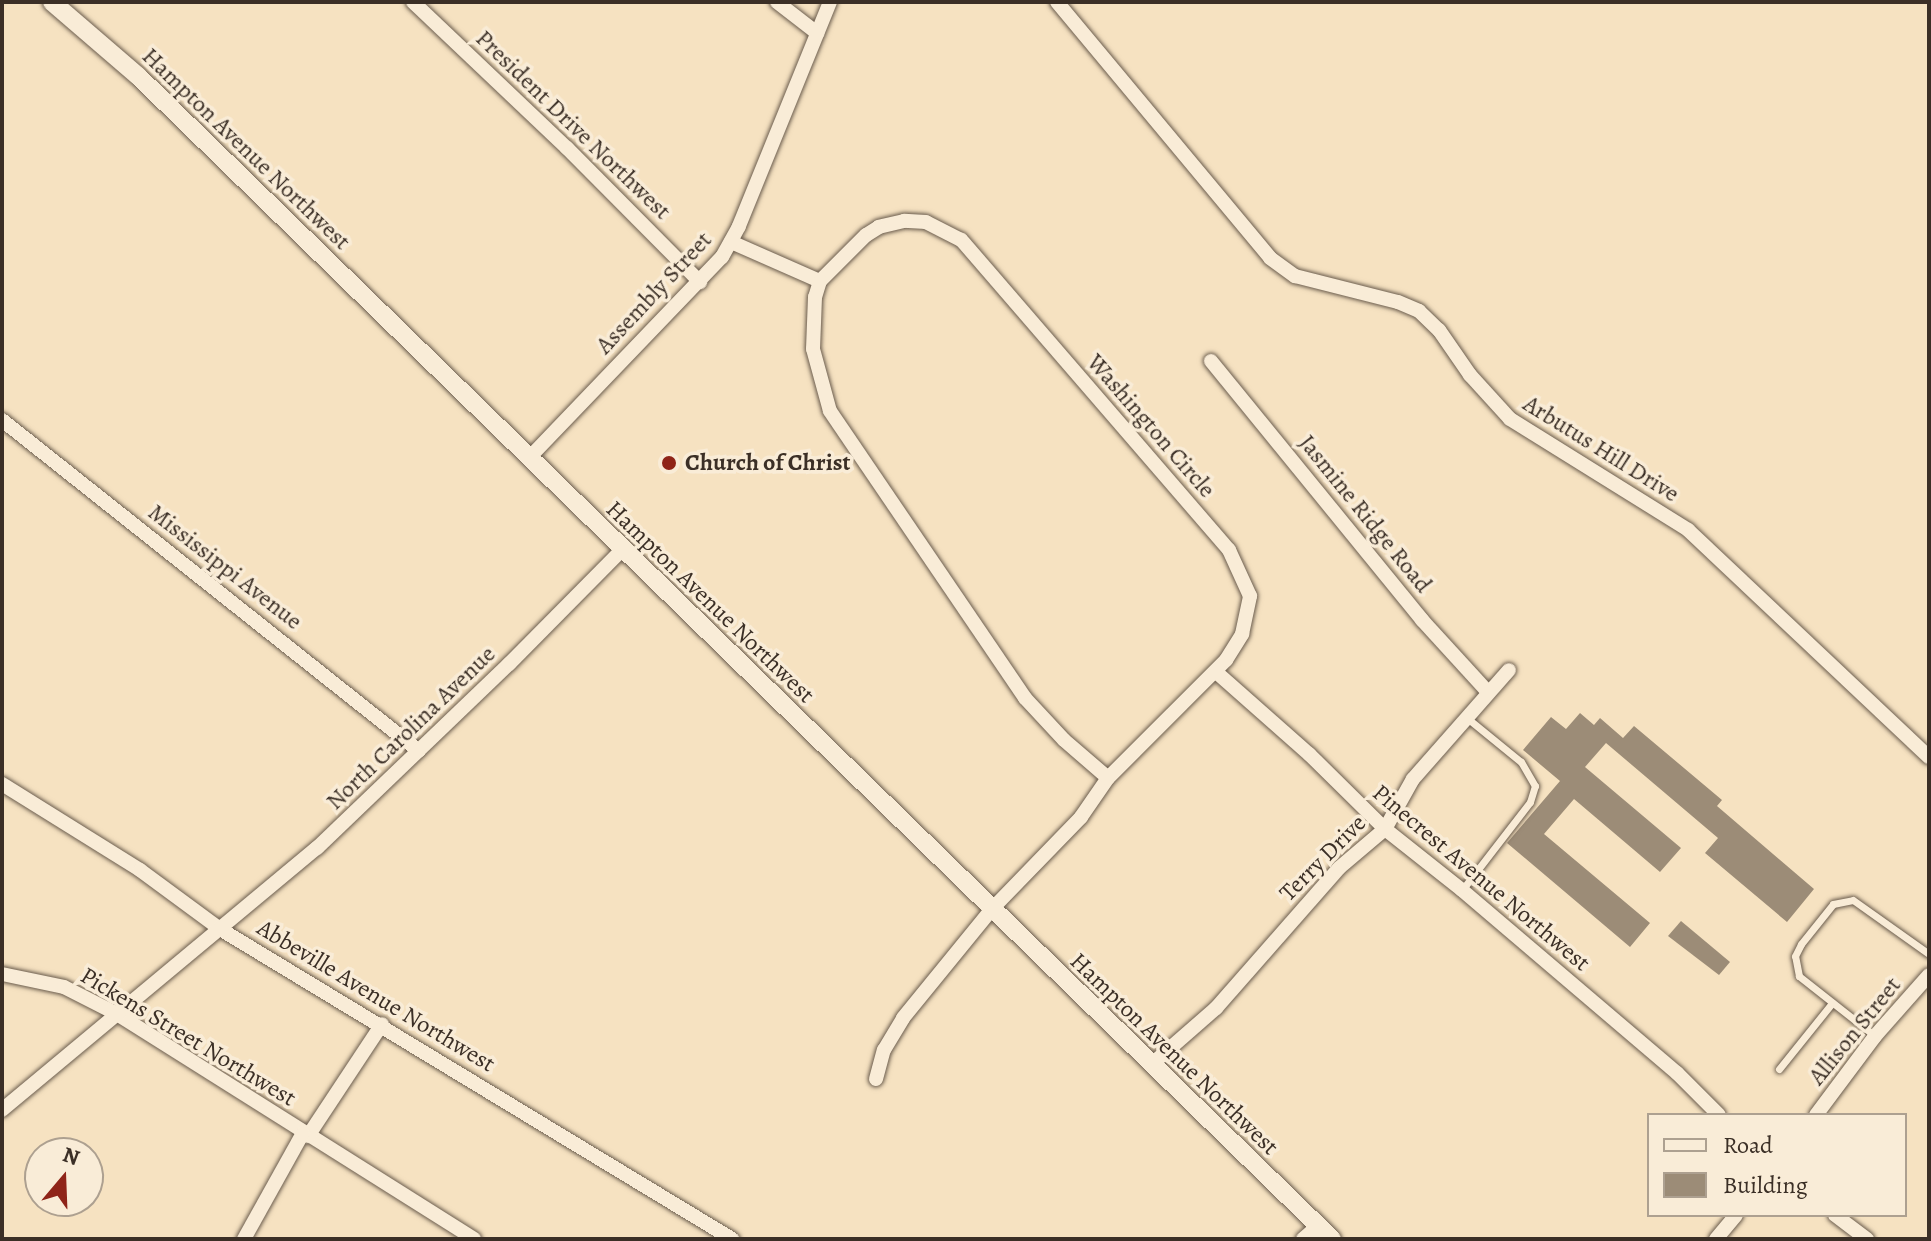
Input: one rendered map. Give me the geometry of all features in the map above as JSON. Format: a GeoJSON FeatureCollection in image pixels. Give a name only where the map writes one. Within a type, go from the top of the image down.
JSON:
{"type":"FeatureCollection","features":[{"type":"Feature","properties":{"kind":"street","name":"Hampton Avenue Northwest"},"geometry":{"type":"LineString","coordinates":[[52,2],[138,76],[1332,1239]]}},
{"type":"Feature","properties":{"kind":"street","name":"President Drive Northwest"},"geometry":{"type":"LineString","coordinates":[[413,2],[577,158],[700,282]]}},
{"type":"Feature","properties":{"kind":"street"},"geometry":{"type":"LineString","coordinates":[[777,2],[817,33]]}},
{"type":"Feature","properties":{"kind":"street","name":"Assembly Street"},"geometry":{"type":"LineString","coordinates":[[529,458],[700,282],[731,242],[830,2]]}},
{"type":"Feature","properties":{"kind":"street","name":"Arbutus Hill Drive"},"geometry":{"type":"LineString","coordinates":[[1057,2],[1270,258],[1295,276],[1398,302],[1419,311],[1439,330],[1470,375],[1510,419],[1688,530],[1929,757]]}},
{"type":"Feature","properties":{"kind":"street","name":"Washington Circle"},"geometry":{"type":"LineString","coordinates":[[820,281],[866,235],[891,223],[926,222],[961,240],[1237,562],[1248,585],[1249,606],[1235,648],[1216,672],[1108,778],[1081,817],[992,909],[903,1018],[884,1050],[876,1079]]}},
{"type":"Feature","properties":{"kind":"street"},"geometry":{"type":"LineString","coordinates":[[731,242],[820,281],[812,314],[813,349],[823,394],[839,427],[1025,698],[1064,740],[1108,778]]}},
{"type":"Feature","properties":{"kind":"street","name":"Jasmine Ridge Road"},"geometry":{"type":"LineString","coordinates":[[1211,361],[1422,620],[1488,692]]}},
{"type":"Feature","properties":{"kind":"street","name":"Mississippi Avenue"},"geometry":{"type":"LineString","coordinates":[[2,420],[419,751]]}},
{"type":"Feature","properties":{"kind":"street","name":"North Carolina Avenue"},"geometry":{"type":"LineString","coordinates":[[2,1110],[317,848],[623,549]]}},
{"type":"Feature","properties":{"kind":"street","name":"Terry Drive"},"geometry":{"type":"LineString","coordinates":[[1152,1064],[1216,1008],[1339,868],[1385,829],[1413,779],[1509,670]]}},
{"type":"Feature","properties":{"kind":"street","name":"Pinecrest Avenue Northwest"},"geometry":{"type":"LineString","coordinates":[[1216,672],[1309,754],[1385,829],[1462,890],[1677,1073],[1717,1113]]}},
{"type":"Feature","properties":{"kind":"street","name":"Abbeville Avenue Northwest"},"geometry":{"type":"LineString","coordinates":[[2,784],[140,870],[220,929],[382,1024],[732,1239]]}},
{"type":"Feature","properties":{"kind":"street","name":"Pickens Street Northwest"},"geometry":{"type":"LineString","coordinates":[[2,974],[55,984],[117,1014],[474,1239]]}},
{"type":"Feature","properties":{"kind":"street","name":"Allison Street"},"geometry":{"type":"LineString","coordinates":[[1817,1113],[1875,1036],[1929,975]]}},
{"type":"Feature","properties":{"kind":"street"},"geometry":{"type":"LineString","coordinates":[[244,1239],[277,1172],[382,1024]]}},
{"type":"Feature","properties":{"kind":"street"},"geometry":{"type":"LineString","coordinates":[[1716,1239],[1734,1217]]}},
{"type":"Feature","properties":{"kind":"street"},"geometry":{"type":"LineString","coordinates":[[1838,1217],[1867,1239]]}},
{"type":"Feature","properties":{"kind":"street"},"geometry":{"type":"LineString","coordinates":[[1303,1239],[1318,1226]]}},
{"type":"Feature","properties":{"kind":"lane"},"geometry":{"type":"LineString","coordinates":[[1462,890],[1530,802],[1535,786],[1521,762],[1465,717]]}},
{"type":"Feature","properties":{"kind":"lane"},"geometry":{"type":"LineString","coordinates":[[1875,1036],[1799,976],[1795,956],[1833,904],[1842,900],[1864,904],[1929,954]]}},
{"type":"Feature","properties":{"kind":"lane"},"geometry":{"type":"LineString","coordinates":[[1779,1069],[1832,1003]]}},
{"type":"Feature","properties":{"kind":"building"},"geometry":{"type":"Polygon","coordinates":[[[1580,713],[1594,725],[1600,718],[1623,738],[1634,726],[1722,800],[1717,806],[1814,889],[1787,922],[1705,853],[1718,838],[1606,743],[1585,767],[1681,848],[1660,872],[1574,799],[1544,834],[1650,923],[1630,947],[1507,843],[1560,781],[1523,750],[1551,717],[1566,729],[1580,713]]]}},
{"type":"Feature","properties":{"kind":"building"},"geometry":{"type":"Polygon","coordinates":[[[1681,921],[1730,962],[1719,975],[1668,936],[1681,921]]]}},
{"type":"Feature","properties":{"kind":"place","name":"Church of Christ"},"geometry":{"type":"Point","coordinates":[669,463]}}]}
